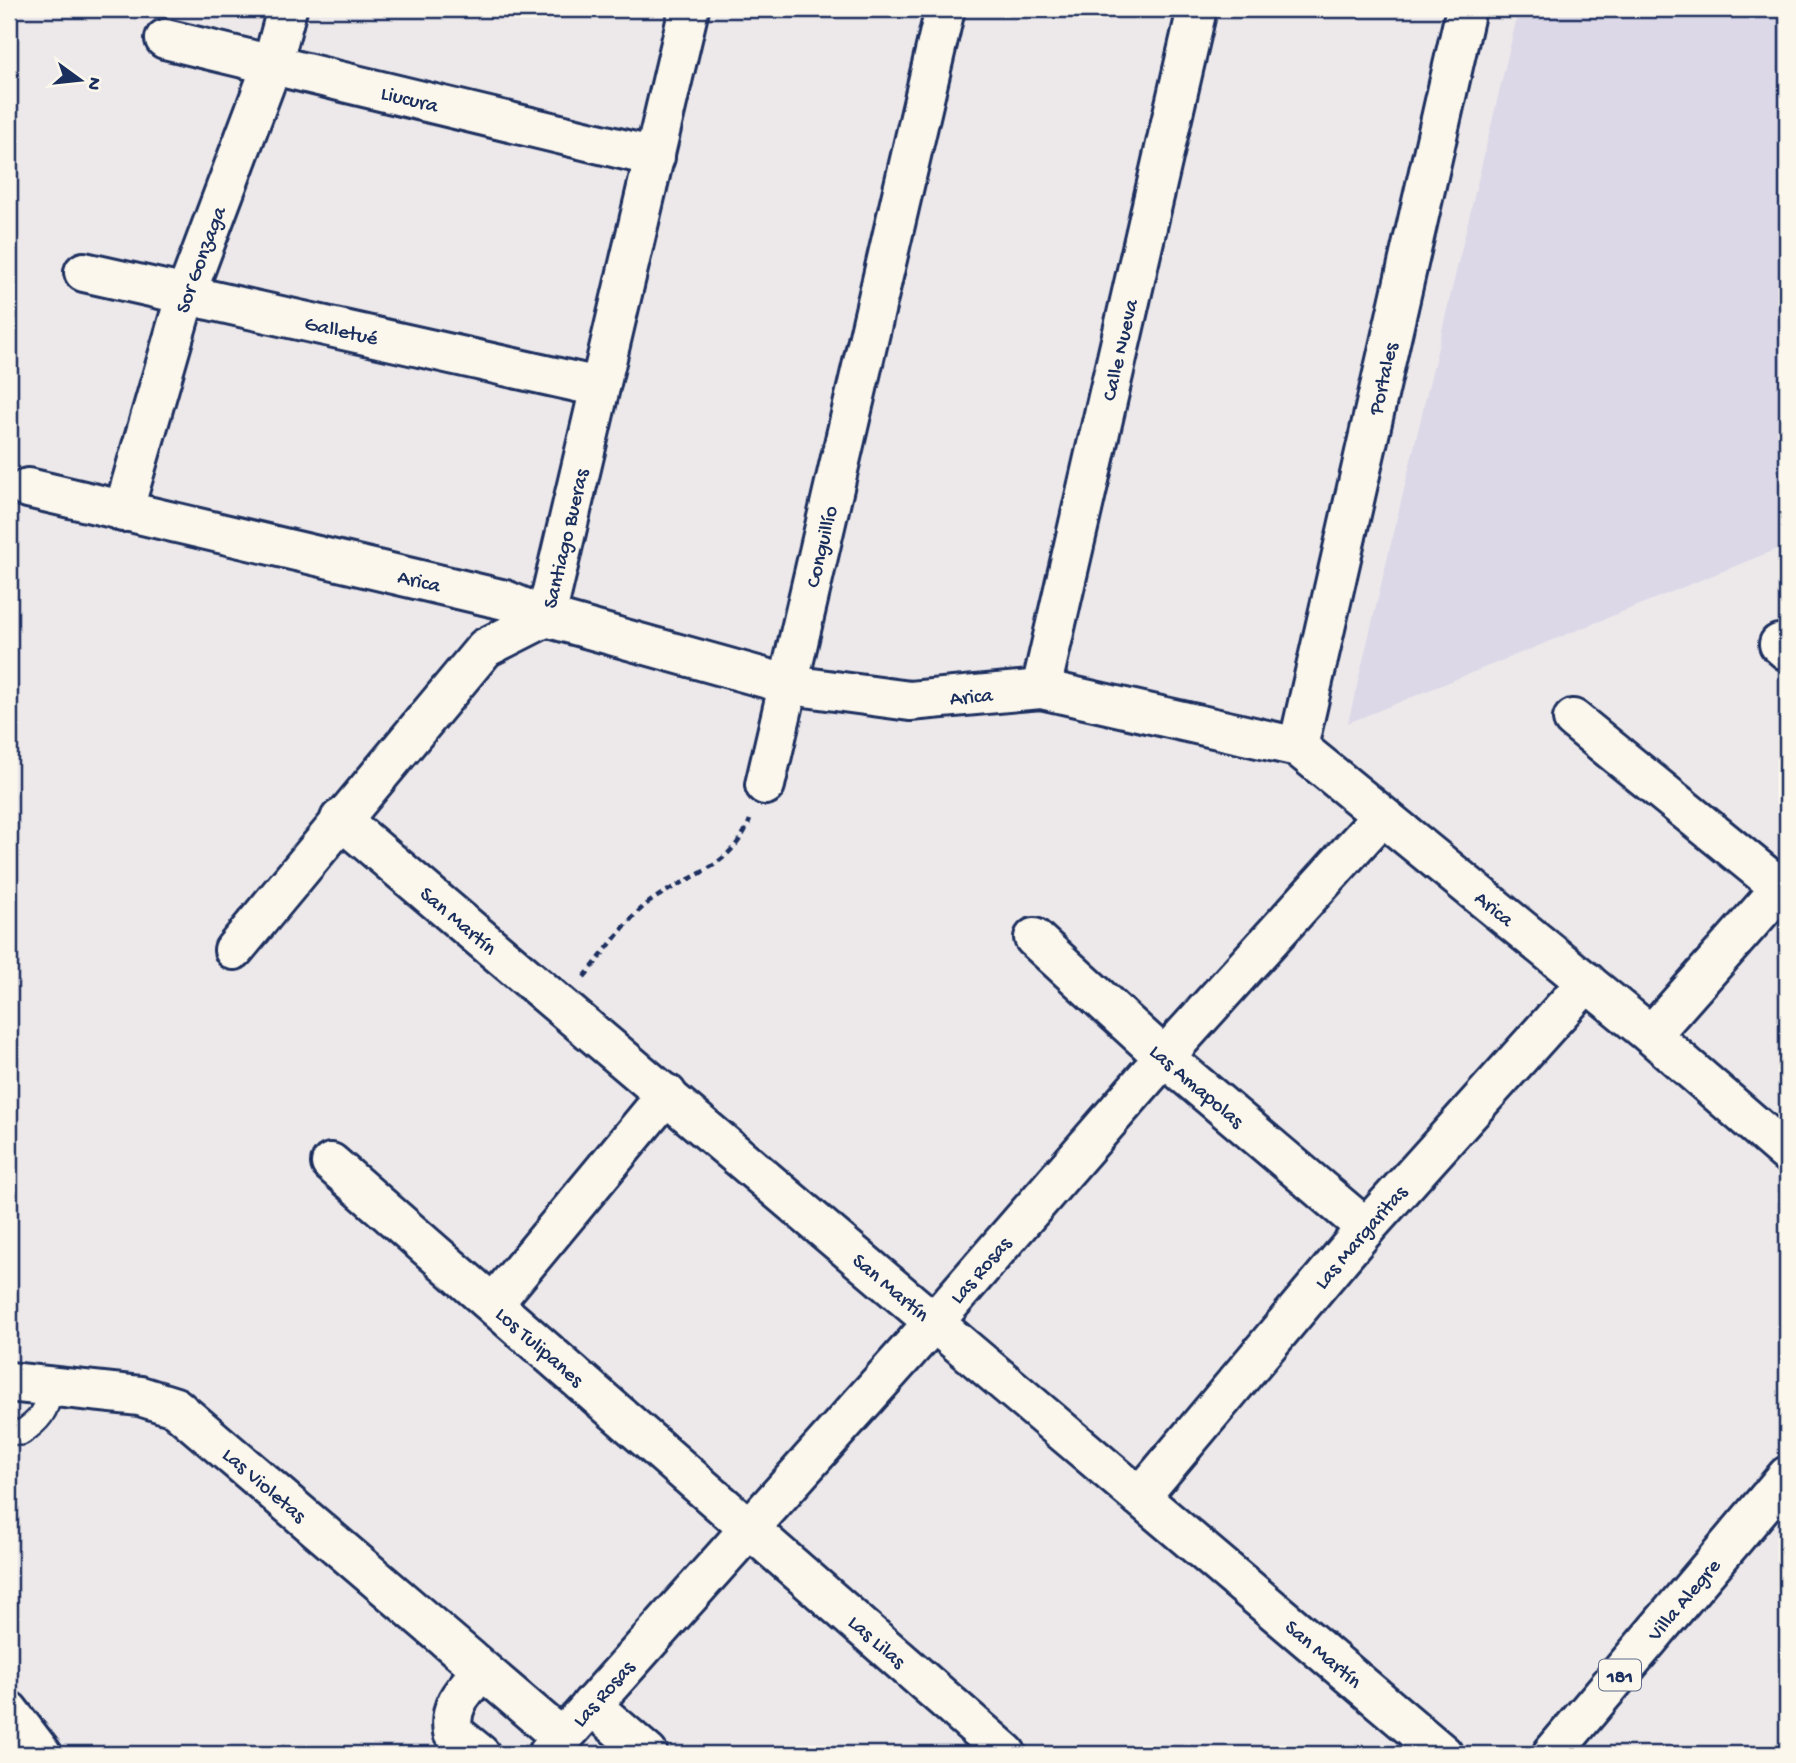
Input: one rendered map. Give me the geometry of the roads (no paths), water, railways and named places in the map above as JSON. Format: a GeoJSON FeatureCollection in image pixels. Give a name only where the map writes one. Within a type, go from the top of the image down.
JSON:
{"type":"FeatureCollection","features":[{"type":"Feature","properties":{"kind":"main road","name":"Sor Gonzaga"},"geometry":{"type":"LineString","coordinates":[[123,512],[186,294],[272,65],[287,9]]}},
{"type":"Feature","properties":{"kind":"main road","name":"Santiago Bueras"},"geometry":{"type":"LineString","coordinates":[[234,950],[340,819],[485,648],[546,617],[689,9]]}},
{"type":"Feature","properties":{"kind":"main road","name":"Conguillío"},"geometry":{"type":"LineString","coordinates":[[765,785],[945,9]]}},
{"type":"Feature","properties":{"kind":"main road","name":"Calle Nueva"},"geometry":{"type":"LineString","coordinates":[[1041,690],[1197,9]]}},
{"type":"Feature","properties":{"kind":"main road","name":"Portales"},"geometry":{"type":"LineString","coordinates":[[1297,747],[1466,9]]}},
{"type":"Feature","properties":{"kind":"main road","name":"Liucura"},"geometry":{"type":"LineString","coordinates":[[165,39],[655,157]]}},
{"type":"Feature","properties":{"kind":"main road","name":"Galletué"},"geometry":{"type":"LineString","coordinates":[[84,272],[599,387]]}},
{"type":"Feature","properties":{"kind":"main road","name":"Arica"},"geometry":{"type":"LineString","coordinates":[[28,488],[505,600],[546,617],[790,685],[910,701],[1041,690],[1297,747],[1651,1035],[1787,1153]]}},
{"type":"Feature","properties":{"kind":"main road"},"geometry":{"type":"LineString","coordinates":[[1573,719],[1784,884],[1651,1035]]}},
{"type":"Feature","properties":{"kind":"main road","name":"Las Rosas"},"geometry":{"type":"LineString","coordinates":[[555,1746],[934,1322],[1164,1057],[1382,816]]}},
{"type":"Feature","properties":{"kind":"main road","name":"San Martín"},"geometry":{"type":"LineString","coordinates":[[340,819],[1443,1754]]}},
{"type":"Feature","properties":{"kind":"main road","name":"Las Amapolas"},"geometry":{"type":"LineString","coordinates":[[1034,938],[1164,1057],[1366,1228]]}},
{"type":"Feature","properties":{"kind":"main road","name":"Las Margaritas"},"geometry":{"type":"LineString","coordinates":[[1140,1497],[1366,1228],[1587,982]]}},
{"type":"Feature","properties":{"kind":"main road"},"geometry":{"type":"LineString","coordinates":[[493,1304],[667,1094]]}},
{"type":"Feature","properties":{"kind":"main road","name":"Los Tulipanes"},"geometry":{"type":"LineString","coordinates":[[331,1163],[749,1528]]}},
{"type":"Feature","properties":{"kind":"main road","name":"Las Violetas"},"geometry":{"type":"LineString","coordinates":[[9,1382],[141,1396],[175,1407],[482,1671],[555,1746]]}},
{"type":"Feature","properties":{"kind":"main road","name":"Villa Alegre"},"geometry":{"type":"LineString","coordinates":[[1552,1754],[1787,1476]]}},
{"type":"Feature","properties":{"kind":"main road","name":"Las Lilas"},"geometry":{"type":"LineString","coordinates":[[749,1528],[1006,1753]]}},
{"type":"Feature","properties":{"kind":"main road"},"geometry":{"type":"LineString","coordinates":[[480,1754],[453,1732],[450,1718],[456,1700],[482,1671]]}},
{"type":"Feature","properties":{"kind":"main road"},"geometry":{"type":"LineString","coordinates":[[591,1705],[648,1754]]}},
{"type":"Feature","properties":{"kind":"main road"},"geometry":{"type":"LineString","coordinates":[[9,1711],[42,1754]]}},
{"type":"Feature","properties":{"kind":"lane"},"geometry":{"type":"LineString","coordinates":[[9,1431],[21,1433],[38,1422],[48,1405],[50,1388]]}}]}
